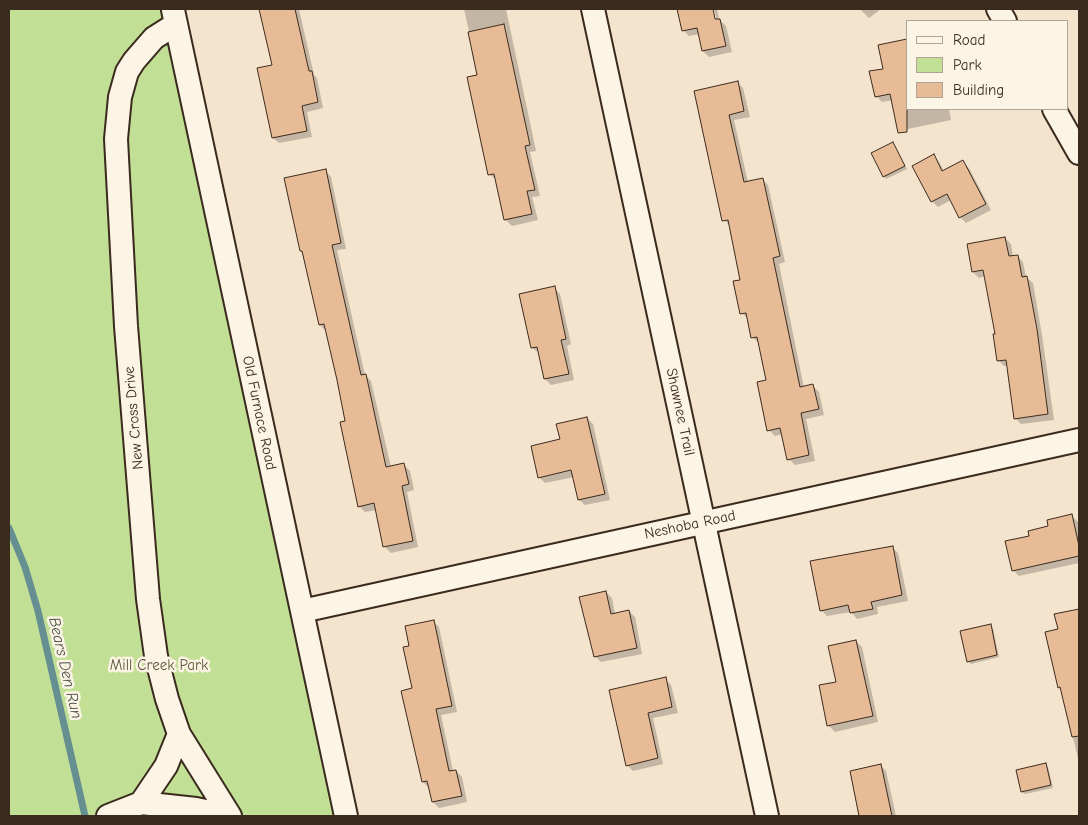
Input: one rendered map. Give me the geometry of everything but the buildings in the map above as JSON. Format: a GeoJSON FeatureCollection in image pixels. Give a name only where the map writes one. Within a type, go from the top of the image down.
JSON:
{"type":"FeatureCollection","features":[{"type":"Feature","properties":{"kind":"street","name":"Shawnee Trail"},"geometry":{"type":"LineString","coordinates":[[593,9],[767,816]]}},
{"type":"Feature","properties":{"kind":"street"},"geometry":{"type":"LineString","coordinates":[[998,9],[1004,20]]}},
{"type":"Feature","properties":{"kind":"street","name":"Old Furnace Road"},"geometry":{"type":"LineString","coordinates":[[175,16],[346,816]]}},
{"type":"Feature","properties":{"kind":"street","name":"New Cross Drive"},"geometry":{"type":"LineString","coordinates":[[175,16],[134,61],[127,72],[120,97],[116,139],[126,326],[148,600],[156,656],[167,699],[179,734],[230,816]]}},
{"type":"Feature","properties":{"kind":"street"},"geometry":{"type":"LineString","coordinates":[[1055,110],[1079,153]]}},
{"type":"Feature","properties":{"kind":"street","name":"Neshoba Road"},"geometry":{"type":"LineString","coordinates":[[302,611],[1079,440]]}},
{"type":"Feature","properties":{"kind":"street"},"geometry":{"type":"LineString","coordinates":[[141,803],[166,766],[179,734]]}},
{"type":"Feature","properties":{"kind":"street"},"geometry":{"type":"LineString","coordinates":[[110,815],[141,803],[196,809],[230,816]]}},
{"type":"Feature","properties":{"kind":"green space","name":"Mill Creek Park"},"geometry":{"type":"Polygon","coordinates":[[[9,9],[173,9],[346,816],[9,816],[9,9]]]}},
{"type":"Feature","properties":{"kind":"waterway","name":"Bears Den Run"},"geometry":{"type":"LineString","coordinates":[[9,528],[25,567],[38,611],[85,816]]}}]}
